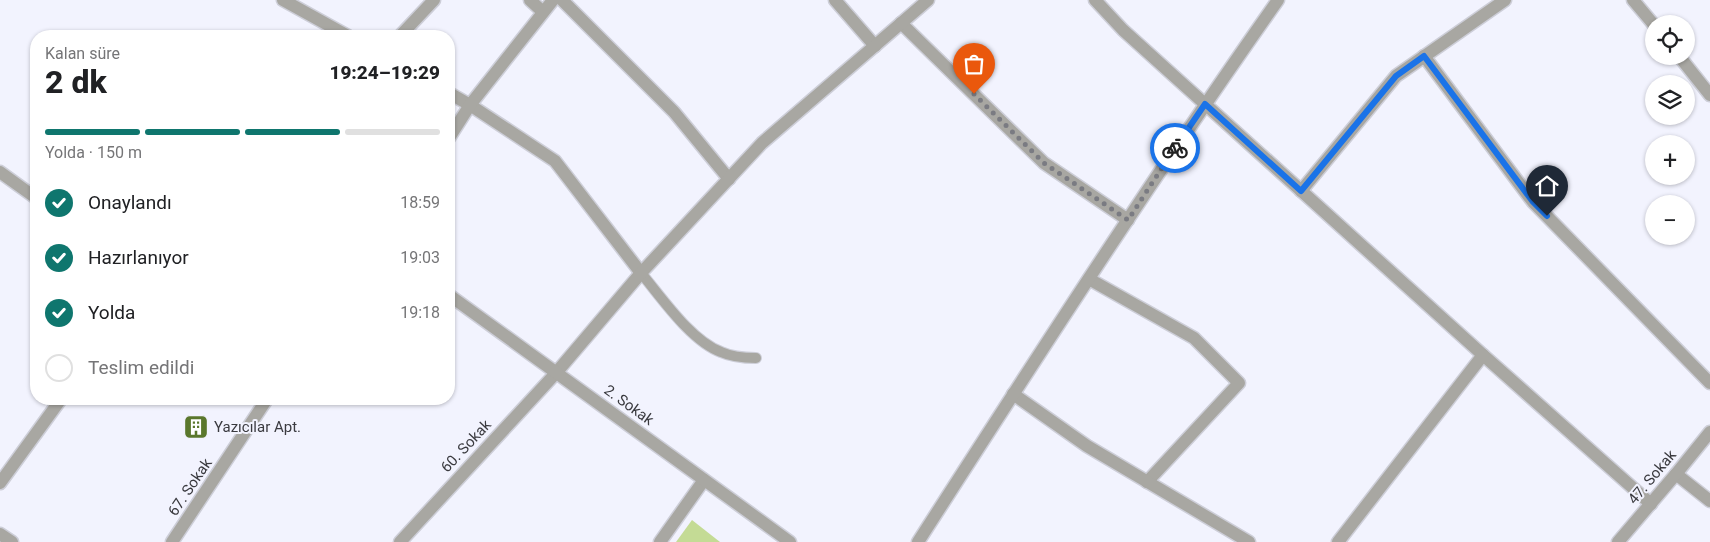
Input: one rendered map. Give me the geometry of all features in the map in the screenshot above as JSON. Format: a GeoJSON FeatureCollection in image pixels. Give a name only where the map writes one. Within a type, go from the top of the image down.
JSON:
{"type":"FeatureCollection","features":[{"type":"Feature","properties":{"kind":"street"},"geometry":{"type":"LineString","coordinates":[[283,0],[337,30]]}},
{"type":"Feature","properties":{"kind":"street"},"geometry":{"type":"LineString","coordinates":[[406,30],[434,0]]}},
{"type":"Feature","properties":{"kind":"street"},"geometry":{"type":"LineString","coordinates":[[530,0],[543,12]]}},
{"type":"Feature","properties":{"kind":"street"},"geometry":{"type":"LineString","coordinates":[[455,129],[470,105],[553,0]]}},
{"type":"Feature","properties":{"kind":"street"},"geometry":{"type":"LineString","coordinates":[[562,0],[674,112],[729,180]]}},
{"type":"Feature","properties":{"kind":"street"},"geometry":{"type":"LineString","coordinates":[[835,0],[876,46]]}},
{"type":"Feature","properties":{"kind":"street","name":"60. Sokak"},"geometry":{"type":"LineString","coordinates":[[400,542],[556,373],[641,273],[762,143],[928,0]]}},
{"type":"Feature","properties":{"kind":"street"},"geometry":{"type":"LineString","coordinates":[[1095,0],[1123,30],[1651,504]]}},
{"type":"Feature","properties":{"kind":"street"},"geometry":{"type":"LineString","coordinates":[[918,542],[1089,278],[1205,104],[1278,0]]}},
{"type":"Feature","properties":{"kind":"street"},"geometry":{"type":"LineString","coordinates":[[1301,191],[1396,76],[1505,0]]}},
{"type":"Feature","properties":{"kind":"street"},"geometry":{"type":"LineString","coordinates":[[1634,0],[1646,15]]}},
{"type":"Feature","properties":{"kind":"street"},"geometry":{"type":"LineString","coordinates":[[901,23],[1044,163],[1128,220]]}},
{"type":"Feature","properties":{"kind":"street"},"geometry":{"type":"LineString","coordinates":[[1424,56],[1533,202],[1710,382]]}},
{"type":"Feature","properties":{"kind":"street"},"geometry":{"type":"LineString","coordinates":[[1686,65],[1710,95]]}},
{"type":"Feature","properties":{"kind":"street"},"geometry":{"type":"LineString","coordinates":[[455,96],[555,161],[641,273]]}},
{"type":"Feature","properties":{"kind":"street"},"geometry":{"type":"LineString","coordinates":[[0,172],[30,194]]}},
{"type":"Feature","properties":{"kind":"street"},"geometry":{"type":"LineString","coordinates":[[1089,278],[1194,338],[1239,383],[1147,482]]}},
{"type":"Feature","properties":{"kind":"street","name":"2. Sokak"},"geometry":{"type":"LineString","coordinates":[[455,299],[790,542]]}},
{"type":"Feature","properties":{"kind":"street"},"geometry":{"type":"LineString","coordinates":[[1338,542],[1483,355]]}},
{"type":"Feature","properties":{"kind":"street"},"geometry":{"type":"LineString","coordinates":[[1013,394],[1087,446],[1249,542]]}},
{"type":"Feature","properties":{"kind":"street"},"geometry":{"type":"LineString","coordinates":[[0,483],[56,405]]}},
{"type":"Feature","properties":{"kind":"street","name":"67. Sokak"},"geometry":{"type":"LineString","coordinates":[[172,542],[263,405]]}},
{"type":"Feature","properties":{"kind":"street","name":"47. Sokak"},"geometry":{"type":"LineString","coordinates":[[1618,542],[1710,432]]}},
{"type":"Feature","properties":{"kind":"street"},"geometry":{"type":"LineString","coordinates":[[1676,474],[1710,501]]}},
{"type":"Feature","properties":{"kind":"street"},"geometry":{"type":"LineString","coordinates":[[660,542],[704,480]]}},
{"type":"Feature","properties":{"kind":"street"},"geometry":{"type":"LineString","coordinates":[[0,534],[12,542]]}},
{"type":"Feature","properties":{"kind":"lane"},"geometry":{"type":"LineString","coordinates":[[641,273],[698,338],[721,352],[738,357],[756,358]]}},
{"type":"Feature","properties":{"kind":"green space"},"geometry":{"type":"Polygon","coordinates":[[[692,520],[720,542],[676,542],[692,520]]]}},
{"type":"Feature","properties":{"kind":"way so far"},"geometry":{"type":"LineString","coordinates":[[974,94],[1044,163],[1128,220],[1175,148]]}},
{"type":"Feature","properties":{"kind":"place","name":"Yazıcılar Apt."},"geometry":{"type":"Point","coordinates":[196,427]}},
{"type":"Feature","properties":{"kind":"route"},"geometry":{"type":"LineString","coordinates":[[1175,148],[1205,104],[1301,191],[1396,76],[1424,56],[1533,202],[1547,216]]}}]}
